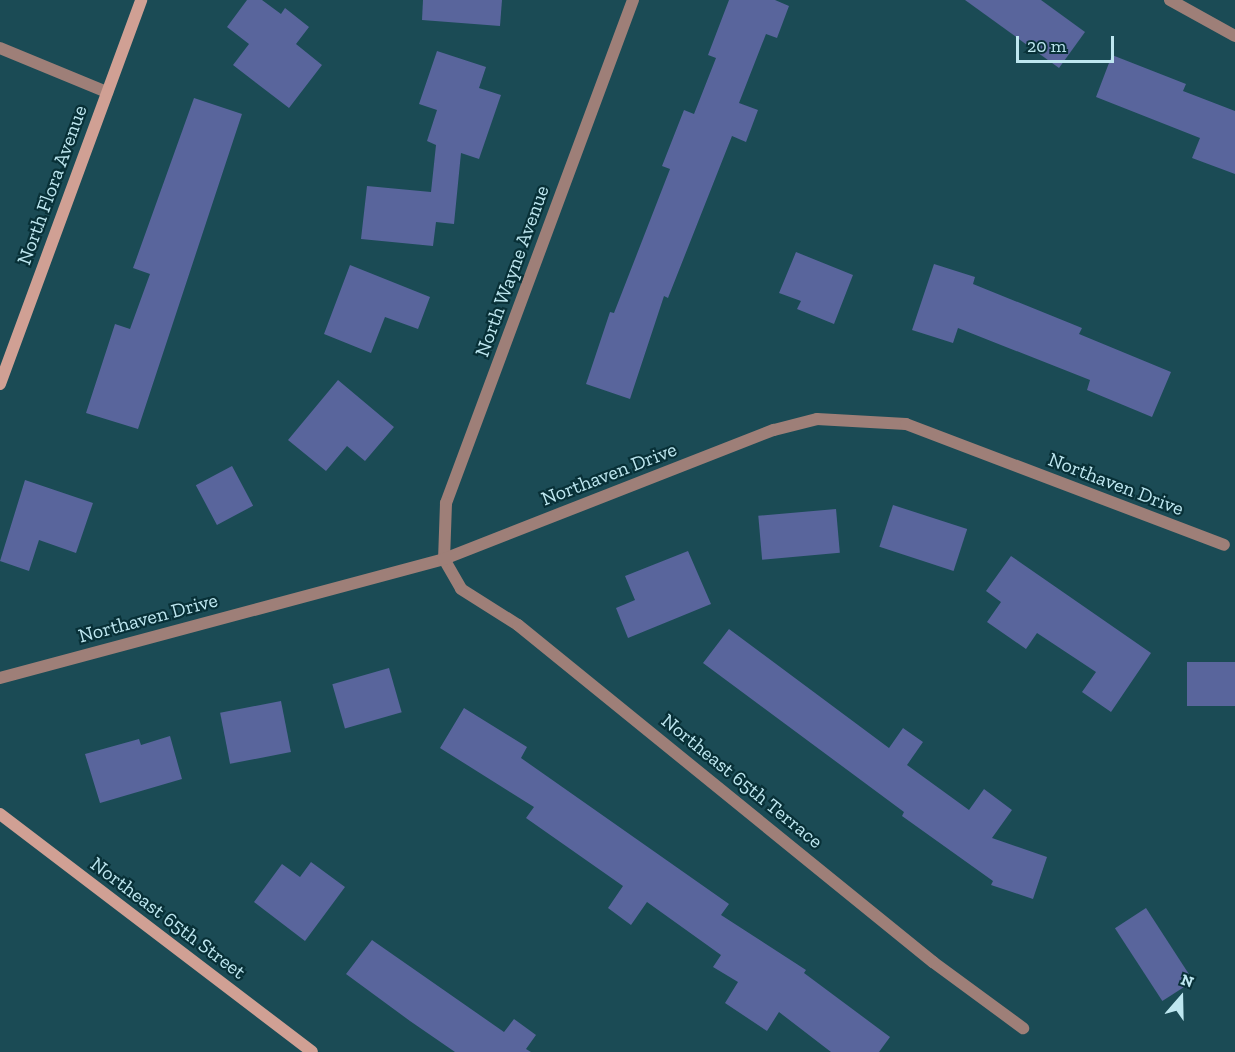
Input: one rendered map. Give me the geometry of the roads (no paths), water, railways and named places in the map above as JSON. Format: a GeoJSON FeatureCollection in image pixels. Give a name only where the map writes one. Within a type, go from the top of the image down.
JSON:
{"type":"FeatureCollection","features":[{"type":"Feature","properties":{"kind":"street","name":"North Flora Avenue"},"geometry":{"type":"LineString","coordinates":[[0,384],[141,0]]}},
{"type":"Feature","properties":{"kind":"street","name":"North Wayne Avenue"},"geometry":{"type":"LineString","coordinates":[[444,559],[446,503],[633,0]]}},
{"type":"Feature","properties":{"kind":"street"},"geometry":{"type":"LineString","coordinates":[[1170,0],[1235,36]]}},
{"type":"Feature","properties":{"kind":"street"},"geometry":{"type":"LineString","coordinates":[[0,48],[107,92]]}},
{"type":"Feature","properties":{"kind":"street","name":"Northaven Drive"},"geometry":{"type":"LineString","coordinates":[[0,678],[444,559],[774,430],[839,417],[906,424],[1224,545]]}},
{"type":"Feature","properties":{"kind":"street","name":"Northeast 65th Terrace"},"geometry":{"type":"LineString","coordinates":[[444,559],[461,589],[518,626],[933,962],[1023,1028]]}},
{"type":"Feature","properties":{"kind":"street","name":"Northeast 65th Street"},"geometry":{"type":"LineString","coordinates":[[0,814],[312,1052]]}}]}
